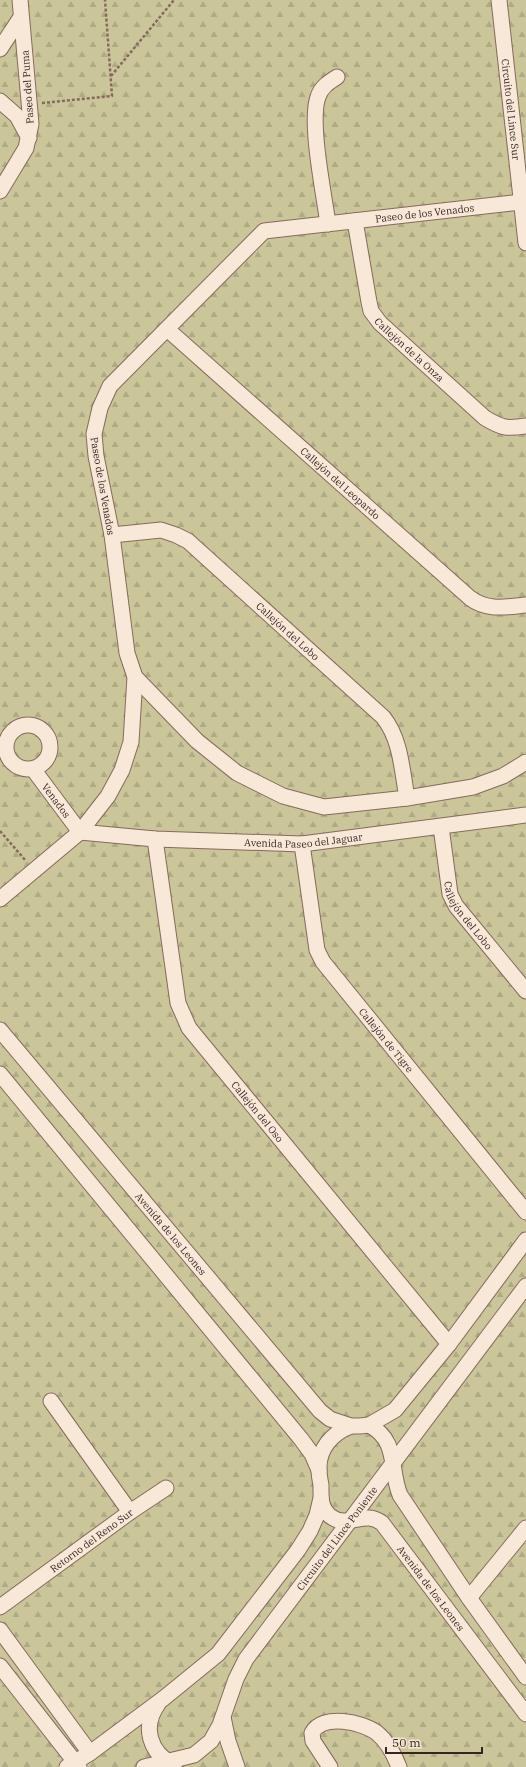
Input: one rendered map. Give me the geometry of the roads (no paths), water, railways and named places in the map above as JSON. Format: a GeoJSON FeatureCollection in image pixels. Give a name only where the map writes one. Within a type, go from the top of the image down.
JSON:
{"type":"FeatureCollection","features":[{"type":"Feature","properties":{"kind":"street","name":"Paseo del Puma"},"geometry":{"type":"LineString","coordinates":[[0,191],[21,158],[29,138],[30,104],[20,0]]}},
{"type":"Feature","properties":{"kind":"street","name":"Circuito del Lince Sur"},"geometry":{"type":"LineString","coordinates":[[499,0],[520,202],[526,243]]}},
{"type":"Feature","properties":{"kind":"street"},"geometry":{"type":"LineString","coordinates":[[0,49],[21,17]]}},
{"type":"Feature","properties":{"kind":"street"},"geometry":{"type":"LineString","coordinates":[[328,224],[315,125],[318,97],[327,84],[337,77]]}},
{"type":"Feature","properties":{"kind":"street"},"geometry":{"type":"LineString","coordinates":[[0,101],[17,116],[29,138]]}},
{"type":"Feature","properties":{"kind":"street","name":"Paseo de los Venados"},"geometry":{"type":"LineString","coordinates":[[0,899],[80,832],[108,796],[122,770],[131,742],[135,677],[128,653],[112,535],[96,456],[94,434],[100,408],[110,386],[264,231],[520,202]]}},
{"type":"Feature","properties":{"kind":"street","name":"Callejón de la Onza"},"geometry":{"type":"LineString","coordinates":[[355,221],[371,311],[380,323],[485,418],[499,427],[507,428],[526,426]]}},
{"type":"Feature","properties":{"kind":"street","name":"Callejón del Leopardo"},"geometry":{"type":"LineString","coordinates":[[167,329],[476,603],[493,608],[526,605]]}},
{"type":"Feature","properties":{"kind":"street","name":"Callejón del Lobo"},"geometry":{"type":"LineString","coordinates":[[112,535],[161,530],[188,541],[383,717],[396,741],[407,798]]}},
{"type":"Feature","properties":{"kind":"street"},"geometry":{"type":"LineString","coordinates":[[135,677],[197,741],[237,773],[283,796],[324,807],[407,798],[473,787],[503,776],[524,766]]}},
{"type":"Feature","properties":{"kind":"street","name":"Venados"},"geometry":{"type":"LineString","coordinates":[[33,769],[80,832]]}},
{"type":"Feature","properties":{"kind":"street","name":"Avenida Paseo del Jaguar"},"geometry":{"type":"LineString","coordinates":[[80,832],[155,839],[302,844],[526,815]]}},
{"type":"Feature","properties":{"kind":"street","name":"Callejón del Lobo"},"geometry":{"type":"LineString","coordinates":[[441,827],[450,894],[456,906],[526,991]]}},
{"type":"Feature","properties":{"kind":"street","name":"Callejón del Oso"},"geometry":{"type":"LineString","coordinates":[[155,839],[178,1003],[189,1028],[449,1344]]}},
{"type":"Feature","properties":{"kind":"street","name":"Callejón de Tigre"},"geometry":{"type":"LineString","coordinates":[[302,844],[317,950],[323,962],[526,1212]]}},
{"type":"Feature","properties":{"kind":"street","name":"Avenida de los Leones"},"geometry":{"type":"LineString","coordinates":[[0,1030],[320,1411],[330,1419],[351,1426]]}},
{"type":"Feature","properties":{"kind":"street"},"geometry":{"type":"LineString","coordinates":[[0,1074],[301,1439],[312,1454],[319,1470]]}},
{"type":"Feature","properties":{"kind":"street"},"geometry":{"type":"LineString","coordinates":[[0,1666],[74,1765],[201,1670],[222,1648],[298,1550],[310,1531],[317,1515],[321,1498],[319,1470],[321,1455],[328,1442],[338,1432],[351,1426],[369,1425],[396,1410],[449,1344],[526,1240]]}},
{"type":"Feature","properties":{"kind":"street","name":"Circuito del Lince Poniente"},"geometry":{"type":"LineString","coordinates":[[144,1767],[173,1764],[194,1755],[211,1741],[223,1717],[236,1679],[246,1659],[526,1286]]}},
{"type":"Feature","properties":{"kind":"street","name":"Retorno del Reno Sur"},"geometry":{"type":"LineString","coordinates":[[0,1607],[130,1512],[51,1401]]}},
{"type":"Feature","properties":{"kind":"street"},"geometry":{"type":"LineString","coordinates":[[369,1425],[376,1428],[386,1439],[392,1451],[395,1484],[400,1495],[469,1598],[526,1677]]}},
{"type":"Feature","properties":{"kind":"street"},"geometry":{"type":"LineString","coordinates":[[130,1512],[166,1488]]}},
{"type":"Feature","properties":{"kind":"street","name":"Avenida de los Leones"},"geometry":{"type":"LineString","coordinates":[[321,1498],[325,1511],[339,1521],[349,1521],[370,1517],[376,1518],[382,1523],[526,1714]]}},
{"type":"Feature","properties":{"kind":"street"},"geometry":{"type":"LineString","coordinates":[[469,1598],[526,1528]]}},
{"type":"Feature","properties":{"kind":"street"},"geometry":{"type":"LineString","coordinates":[[0,1630],[90,1753]]}},
{"type":"Feature","properties":{"kind":"street"},"geometry":{"type":"LineString","coordinates":[[164,1698],[154,1709],[151,1716],[149,1730],[152,1745],[156,1751],[173,1764]]}},
{"type":"Feature","properties":{"kind":"street"},"geometry":{"type":"LineString","coordinates":[[223,1717],[235,1766]]}},
{"type":"Feature","properties":{"kind":"street"},"geometry":{"type":"LineString","coordinates":[[330,1767],[313,1741],[312,1733],[317,1726],[328,1722],[337,1721],[356,1723],[376,1732],[389,1746],[399,1767]]}}]}
